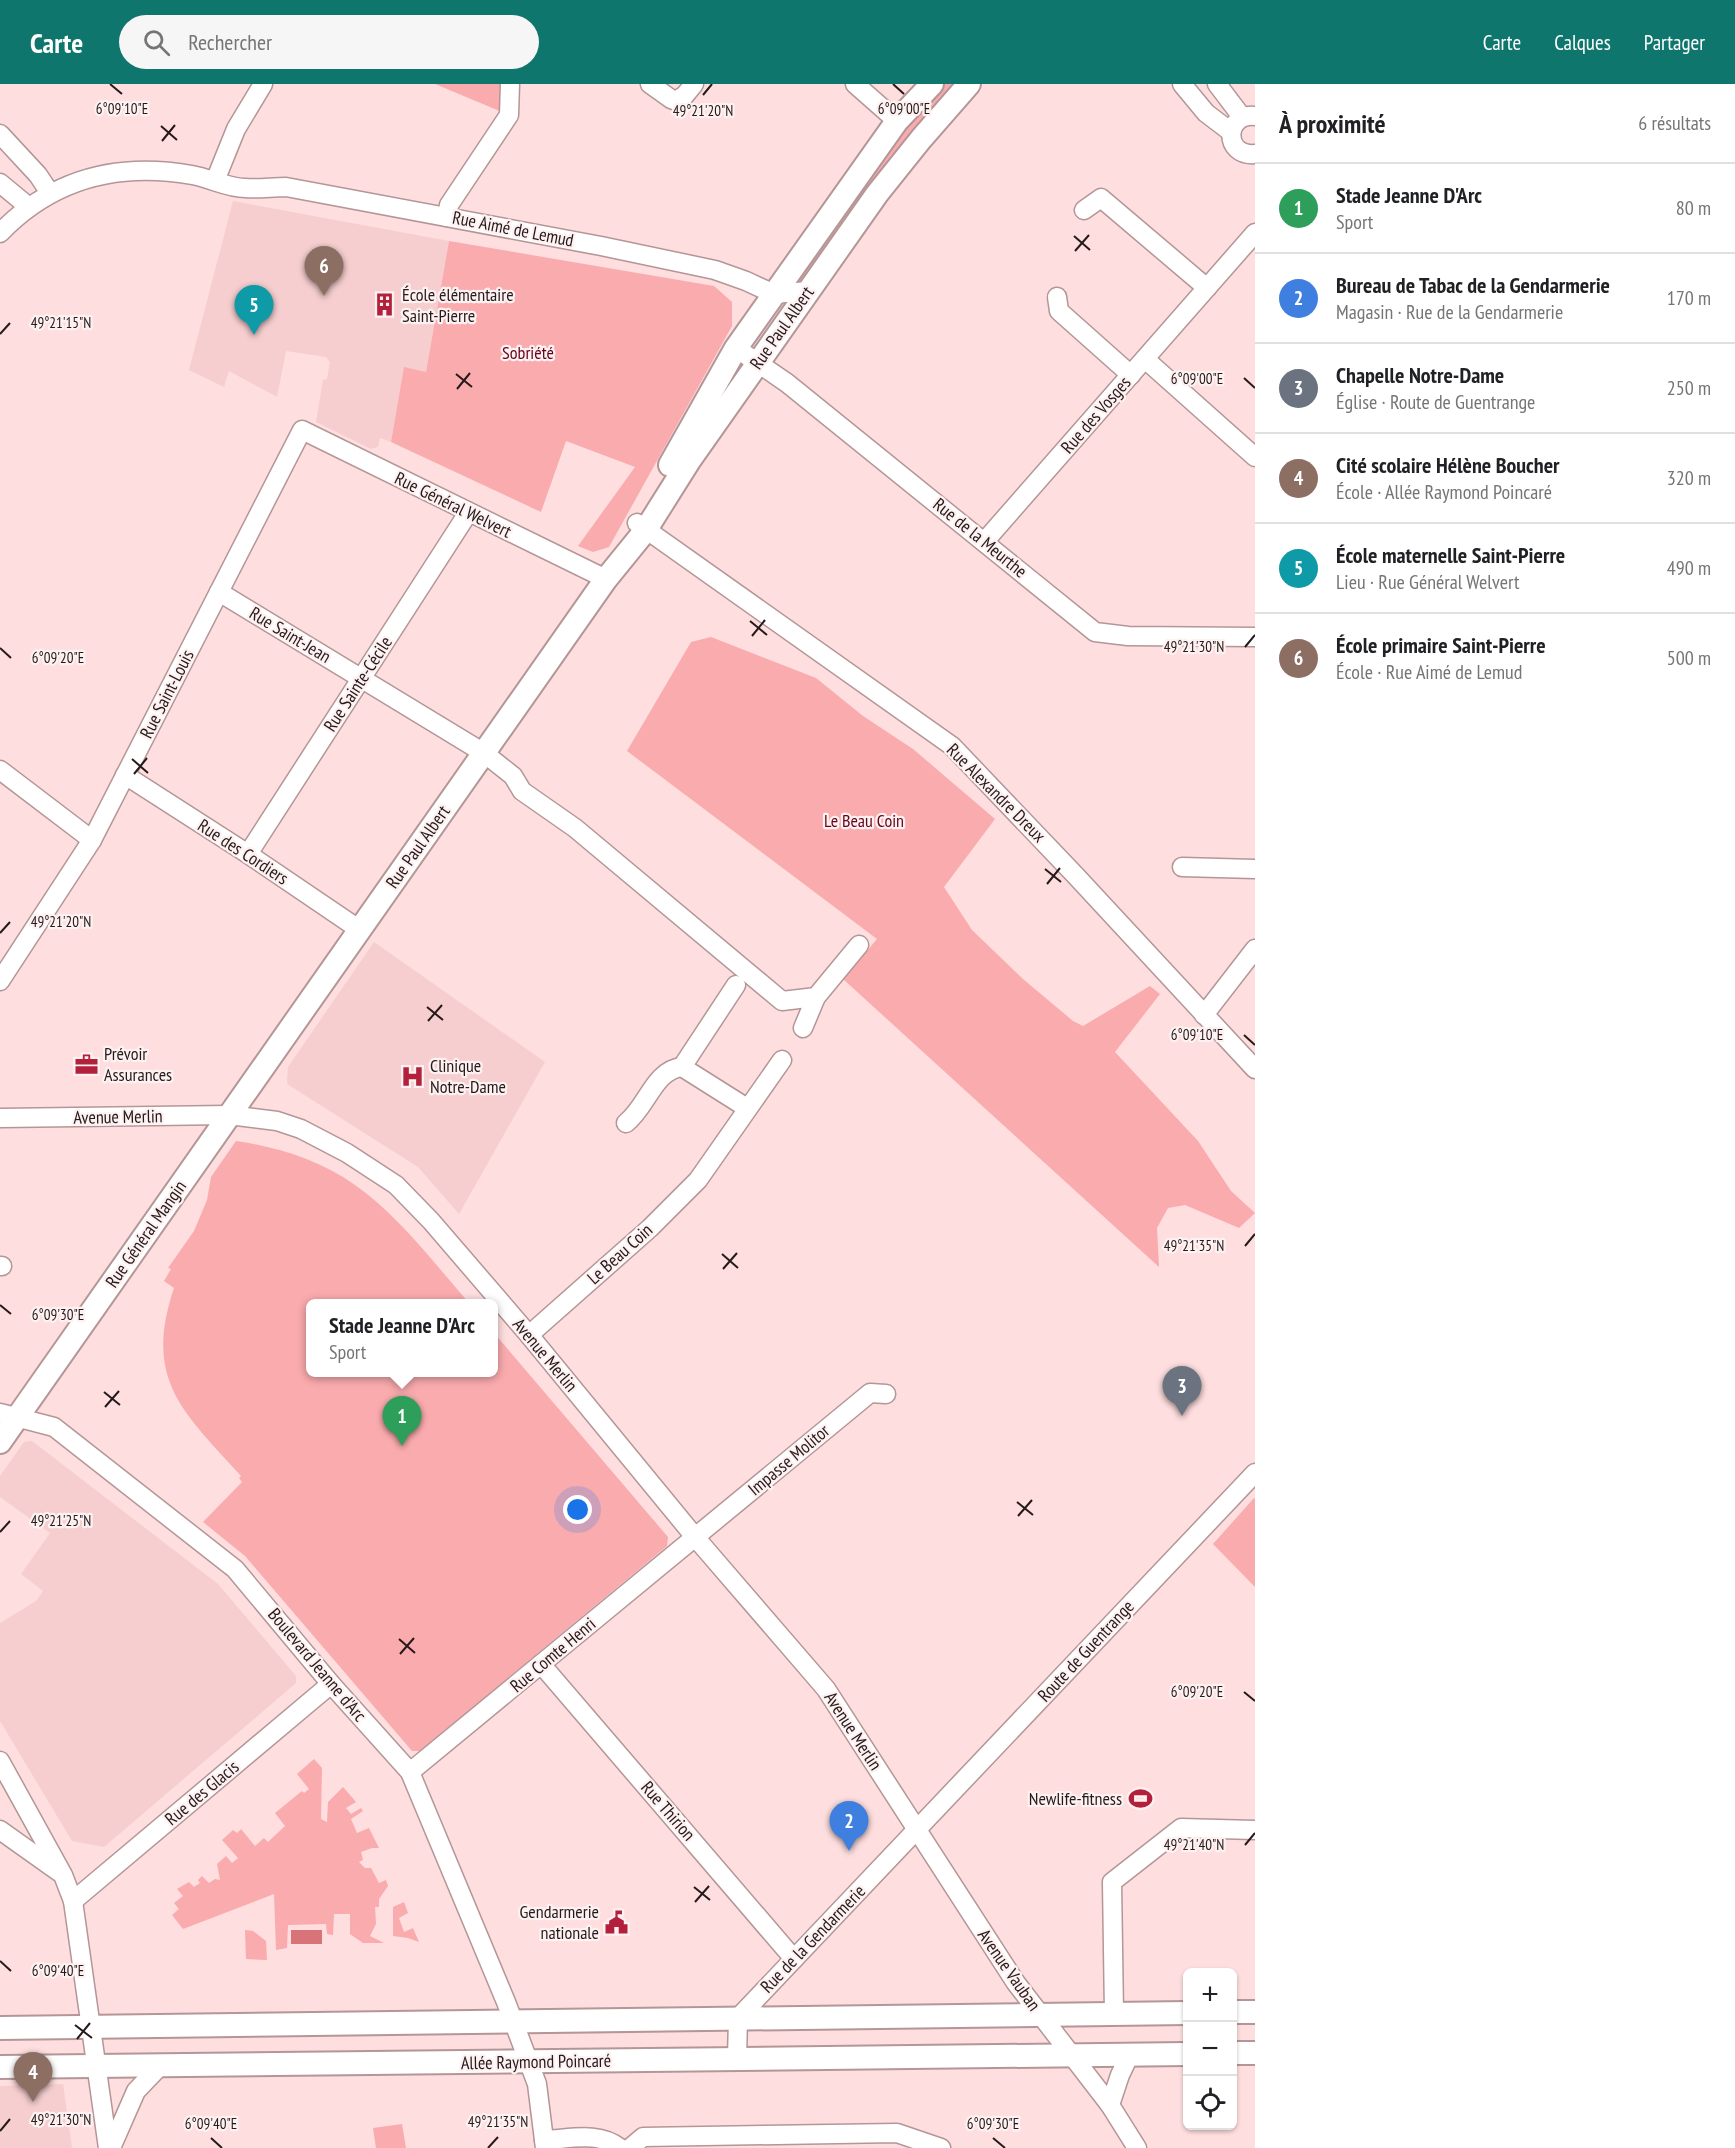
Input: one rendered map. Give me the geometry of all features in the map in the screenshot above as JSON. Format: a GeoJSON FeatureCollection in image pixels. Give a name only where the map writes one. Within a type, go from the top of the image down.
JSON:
{"type":"FeatureCollection","features":[{"type":"Feature","properties":{"kind":"main road","name":"Rue Paul Albert"},"geometry":{"type":"LineString","coordinates":[[642,526],[736,348],[897,121],[932,84]]}},
{"type":"Feature","properties":{"kind":"main road","name":"Rue Paul Albert"},"geometry":{"type":"LineString","coordinates":[[229,1115],[877,194],[969,84]]}},
{"type":"Feature","properties":{"kind":"main road","name":"Rue Général Mangin"},"geometry":{"type":"LineString","coordinates":[[0,1442],[9,1415],[229,1115]]}},
{"type":"Feature","properties":{"kind":"main road"},"geometry":{"type":"LineString","coordinates":[[1237,2012],[1255,2012]]}},
{"type":"Feature","properties":{"kind":"main road"},"geometry":{"type":"LineString","coordinates":[[0,2028],[1183,2013]]}},
{"type":"Feature","properties":{"kind":"main road"},"geometry":{"type":"LineString","coordinates":[[1237,2053],[1255,2053]]}},
{"type":"Feature","properties":{"kind":"main road","name":"Allée Raymond Poincaré"},"geometry":{"type":"LineString","coordinates":[[0,2067],[1183,2054]]}},
{"type":"Feature","properties":{"kind":"street"},"geometry":{"type":"LineString","coordinates":[[215,181],[236,129],[263,84]]}},
{"type":"Feature","properties":{"kind":"street"},"geometry":{"type":"LineString","coordinates":[[447,217],[449,205],[510,115],[510,84]]}},
{"type":"Feature","properties":{"kind":"street"},"geometry":{"type":"LineString","coordinates":[[650,84],[676,101],[685,95],[694,84]]}},
{"type":"Feature","properties":{"kind":"street"},"geometry":{"type":"LineString","coordinates":[[855,84],[897,121]]}},
{"type":"Feature","properties":{"kind":"street"},"geometry":{"type":"LineString","coordinates":[[1182,84],[1206,113],[1231,132]]}},
{"type":"Feature","properties":{"kind":"street"},"geometry":{"type":"LineString","coordinates":[[1217,84],[1249,116],[1233,126],[1231,132],[1233,144],[1242,153],[1255,154]]}},
{"type":"Feature","properties":{"kind":"street"},"geometry":{"type":"LineString","coordinates":[[0,134],[38,175],[50,193]]}},
{"type":"Feature","properties":{"kind":"street","name":"Rue Aimé de Lemud"},"geometry":{"type":"LineString","coordinates":[[0,233],[15,217],[29,207],[72,182],[104,174],[138,170],[194,175],[245,188],[286,187],[447,217],[715,270],[746,280],[774,294]]}},
{"type":"Feature","properties":{"kind":"street"},"geometry":{"type":"LineString","coordinates":[[0,183],[29,207]]}},
{"type":"Feature","properties":{"kind":"street"},"geometry":{"type":"LineString","coordinates":[[1084,210],[1101,198],[1207,288]]}},
{"type":"Feature","properties":{"kind":"street","name":"Rue des Vosges"},"geometry":{"type":"LineString","coordinates":[[984,542],[1255,233]]}},
{"type":"Feature","properties":{"kind":"street"},"geometry":{"type":"LineString","coordinates":[[774,294],[808,291]]}},
{"type":"Feature","properties":{"kind":"street"},"geometry":{"type":"LineString","coordinates":[[1057,297],[1059,311],[1131,375]]}},
{"type":"Feature","properties":{"kind":"street","name":"Rue de la Meurthe"},"geometry":{"type":"LineString","coordinates":[[736,348],[788,383],[1095,632],[1128,636],[1255,637]]}},
{"type":"Feature","properties":{"kind":"street"},"geometry":{"type":"LineString","coordinates":[[1145,359],[1255,457]]}},
{"type":"Feature","properties":{"kind":"street","name":"Rue Général Welvert"},"geometry":{"type":"LineString","coordinates":[[302,430],[606,579]]}},
{"type":"Feature","properties":{"kind":"street","name":"Rue Saint-Louis"},"geometry":{"type":"LineString","coordinates":[[0,981],[92,840],[302,430]]}},
{"type":"Feature","properties":{"kind":"street","name":"Rue Sainte-Cécile"},"geometry":{"type":"LineString","coordinates":[[248,854],[468,513]]}},
{"type":"Feature","properties":{"kind":"street","name":"Rue Alexandre Dreux"},"geometry":{"type":"LineString","coordinates":[[642,526],[952,746],[1255,1069]]}},
{"type":"Feature","properties":{"kind":"street","name":"Rue Saint-Jean"},"geometry":{"type":"LineString","coordinates":[[219,592],[484,753],[513,776],[522,791],[575,828],[782,1001],[816,997]]}},
{"type":"Feature","properties":{"kind":"street"},"geometry":{"type":"LineString","coordinates":[[0,770],[92,840]]}},
{"type":"Feature","properties":{"kind":"street","name":"Rue des Cordiers"},"geometry":{"type":"LineString","coordinates":[[125,775],[360,930]]}},
{"type":"Feature","properties":{"kind":"street"},"geometry":{"type":"LineString","coordinates":[[1182,867],[1255,869]]}},
{"type":"Feature","properties":{"kind":"street"},"geometry":{"type":"LineString","coordinates":[[803,1028],[816,997],[859,945]]}},
{"type":"Feature","properties":{"kind":"street"},"geometry":{"type":"LineString","coordinates":[[1204,1015],[1255,949]]}},
{"type":"Feature","properties":{"kind":"street"},"geometry":{"type":"LineString","coordinates":[[682,1067],[736,985]]}},
{"type":"Feature","properties":{"kind":"street","name":"Le Beau Coin"},"geometry":{"type":"LineString","coordinates":[[529,1335],[650,1228],[698,1180],[782,1060]]}},
{"type":"Feature","properties":{"kind":"street"},"geometry":{"type":"LineString","coordinates":[[626,1123],[642,1106],[661,1077],[670,1068],[682,1067],[747,1108]]}},
{"type":"Feature","properties":{"kind":"street","name":"Avenue Merlin"},"geometry":{"type":"LineString","coordinates":[[0,1118],[229,1115],[277,1121],[301,1129],[347,1153],[396,1185],[431,1221],[529,1335],[695,1537],[826,1689],[916,1830]]}},
{"type":"Feature","properties":{"kind":"street","name":"Impasse Molitor"},"geometry":{"type":"LineString","coordinates":[[695,1537],[870,1393],[886,1394]]}},
{"type":"Feature","properties":{"kind":"street","name":"Boulevard Jeanne d'Arc"},"geometry":{"type":"LineString","coordinates":[[9,1415],[54,1427],[235,1569],[331,1684],[410,1772],[537,2084],[545,2144]]}},
{"type":"Feature","properties":{"kind":"street","name":"Route de Guentrange"},"geometry":{"type":"LineString","coordinates":[[916,1830],[1252,1482]]}},
{"type":"Feature","properties":{"kind":"street","name":"Rue Comte Henri"},"geometry":{"type":"LineString","coordinates":[[410,1772],[695,1537]]}},
{"type":"Feature","properties":{"kind":"street","name":"Rue Thirion"},"geometry":{"type":"LineString","coordinates":[[541,1664],[794,1959]]}},
{"type":"Feature","properties":{"kind":"street","name":"Rue des Glacis"},"geometry":{"type":"LineString","coordinates":[[73,1901],[331,1684]]}},
{"type":"Feature","properties":{"kind":"street"},"geometry":{"type":"LineString","coordinates":[[0,1761],[63,1875],[73,1901],[90,2027],[110,2148]]}},
{"type":"Feature","properties":{"kind":"street"},"geometry":{"type":"LineString","coordinates":[[1114,2014],[1112,1882],[1181,1828],[1255,1830]]}},
{"type":"Feature","properties":{"kind":"street"},"geometry":{"type":"LineString","coordinates":[[0,1830],[63,1875]]}},
{"type":"Feature","properties":{"kind":"street","name":"Rue de la Gendarmerie"},"geometry":{"type":"LineString","coordinates":[[738,2018],[916,1830]]}},
{"type":"Feature","properties":{"kind":"street","name":"Avenue Vauban"},"geometry":{"type":"LineString","coordinates":[[916,1830],[1016,1983],[1110,2105],[1137,2148]]}},
{"type":"Feature","properties":{"kind":"street"},"geometry":{"type":"LineString","coordinates":[[737,2059],[738,2018]]}},
{"type":"Feature","properties":{"kind":"street"},"geometry":{"type":"LineString","coordinates":[[1110,2105],[1130,2054]]}},
{"type":"Feature","properties":{"kind":"street"},"geometry":{"type":"LineString","coordinates":[[110,2148],[136,2091],[160,2066]]}},
{"type":"Feature","properties":{"kind":"street"},"geometry":{"type":"LineString","coordinates":[[630,2148],[643,2137],[897,2133],[941,2148]]}},
{"type":"Feature","properties":{"kind":"street"},"geometry":{"type":"LineString","coordinates":[[545,2144],[596,2137],[612,2141],[620,2148]]}},
{"type":"Feature","properties":{"kind":"shaded area"},"geometry":{"type":"Polygon","coordinates":[[[233,201],[449,241],[426,372],[404,368],[391,442],[380,438],[378,447],[371,449],[316,422],[323,380],[327,379],[330,362],[326,357],[286,351],[277,397],[229,371],[224,387],[189,370],[233,201]]]}},
{"type":"Feature","properties":{"kind":"shaded area","name":"Clinique Notre-Dame"},"geometry":{"type":"Polygon","coordinates":[[[374,942],[545,1062],[459,1214],[418,1167],[287,1084],[288,1067],[374,942]]]}},
{"type":"Feature","properties":{"kind":"shaded area"},"geometry":{"type":"Polygon","coordinates":[[[32,1441],[218,1584],[296,1676],[296,1683],[104,1847],[72,1841],[0,1721],[0,1623],[36,1601],[43,1591],[21,1574],[50,1533],[0,1497],[0,1476],[24,1442],[32,1441]]]}},
{"type":"Feature","properties":{"kind":"shaded area"},"geometry":{"type":"Polygon","coordinates":[[[291,1930],[322,1930],[322,1944],[291,1944],[291,1930]]]}},
{"type":"Feature","properties":{"kind":"shaded area"},"geometry":{"type":"Polygon","coordinates":[[[63,2084],[72,2148],[0,2148],[0,2086],[63,2084]]]}},
{"type":"Feature","properties":{"kind":"green space"},"geometry":{"type":"Polygon","coordinates":[[[435,84],[502,84],[502,112],[435,84]]]}},
{"type":"Feature","properties":{"kind":"green space"},"geometry":{"type":"Polygon","coordinates":[[[941,84],[958,84],[799,285],[795,280],[907,123],[941,84]]]}},
{"type":"Feature","properties":{"kind":"green space","name":"Sobriété"},"geometry":{"type":"Polygon","coordinates":[[[449,241],[714,286],[732,302],[732,326],[609,547],[593,552],[578,546],[635,467],[566,441],[541,512],[391,442],[404,367],[426,372],[449,241]]]}},
{"type":"Feature","properties":{"kind":"green space","name":"Le Beau Coin"},"geometry":{"type":"Polygon","coordinates":[[[711,637],[816,678],[863,716],[913,749],[995,819],[944,887],[972,930],[1023,979],[1073,1021],[1083,1026],[1150,986],[1160,994],[1115,1052],[1198,1141],[1231,1191],[1255,1213],[1239,1228],[1185,1205],[1168,1208],[1157,1228],[1159,1267],[843,979],[877,939],[627,751],[691,642],[711,637]]]}},
{"type":"Feature","properties":{"kind":"green space"},"geometry":{"type":"Polygon","coordinates":[[[236,1141],[298,1156],[327,1168],[355,1185],[387,1211],[466,1299],[306,1299],[306,1377],[498,1377],[498,1338],[668,1537],[667,1546],[420,1751],[412,1751],[245,1556],[203,1522],[242,1482],[239,1478],[241,1476],[186,1413],[174,1392],[166,1371],[163,1347],[166,1320],[174,1288],[164,1281],[171,1269],[168,1268],[194,1231],[207,1200],[211,1177],[236,1141]]]}},
{"type":"Feature","properties":{"kind":"green space"},"geometry":{"type":"Polygon","coordinates":[[[1255,1499],[1255,1587],[1213,1544],[1255,1499]]]}},
{"type":"Feature","properties":{"kind":"green space"},"geometry":{"type":"Polygon","coordinates":[[[314,1759],[322,1768],[321,1819],[327,1822],[328,1802],[343,1787],[356,1802],[346,1808],[351,1814],[361,1808],[363,1811],[351,1819],[357,1833],[369,1828],[379,1848],[361,1852],[363,1860],[359,1862],[365,1868],[371,1868],[379,1883],[386,1880],[388,1886],[379,1899],[379,1907],[375,1907],[376,1924],[370,1936],[384,1943],[363,1943],[350,1934],[350,1914],[334,1914],[333,1935],[327,1934],[326,1924],[288,1925],[287,1948],[276,1950],[274,1894],[183,1929],[172,1915],[179,1909],[174,1903],[183,1896],[177,1889],[189,1882],[194,1887],[200,1883],[198,1880],[202,1876],[209,1883],[215,1879],[220,1880],[217,1864],[226,1856],[232,1863],[238,1858],[222,1840],[233,1830],[237,1833],[241,1829],[255,1846],[264,1838],[268,1842],[285,1826],[275,1813],[302,1791],[304,1793],[309,1789],[297,1774],[314,1759]]]}},
{"type":"Feature","properties":{"kind":"green space"},"geometry":{"type":"Polygon","coordinates":[[[404,1902],[408,1913],[399,1918],[404,1932],[413,1928],[419,1942],[393,1936],[393,1907],[404,1902]]]}},
{"type":"Feature","properties":{"kind":"green space"},"geometry":{"type":"Polygon","coordinates":[[[245,1930],[253,1931],[266,1941],[267,1960],[246,1959],[245,1930]]]}},
{"type":"Feature","properties":{"kind":"green space"},"geometry":{"type":"Polygon","coordinates":[[[402,2124],[406,2148],[376,2148],[373,2128],[402,2124]]]}},
{"type":"Feature","properties":{"kind":"place","name":"École primaire Saint-Pierre"},"geometry":{"type":"Point","coordinates":[324,296]}},
{"type":"Feature","properties":{"kind":"place","name":"École élémentaire Saint-Pierre"},"geometry":{"type":"Point","coordinates":[384,305]}},
{"type":"Feature","properties":{"kind":"place","name":"École maternelle Saint-Pierre"},"geometry":{"type":"Point","coordinates":[254,335]}},
{"type":"Feature","properties":{"kind":"place","name":"Prévoir Assurances"},"geometry":{"type":"Point","coordinates":[86,1064]}},
{"type":"Feature","properties":{"kind":"place","name":"Clinique Notre-Dame"},"geometry":{"type":"Point","coordinates":[412,1076]}},
{"type":"Feature","properties":{"kind":"place","name":"Chapelle Notre-Dame"},"geometry":{"type":"Point","coordinates":[1182,1416]}},
{"type":"Feature","properties":{"kind":"place","name":"Stade Jeanne D'Arc"},"geometry":{"type":"Point","coordinates":[402,1446]}},
{"type":"Feature","properties":{"kind":"place","name":"Newlife-fitness"},"geometry":{"type":"Point","coordinates":[1140,1799]}},
{"type":"Feature","properties":{"kind":"place","name":"Bureau de Tabac de la Gendarmerie"},"geometry":{"type":"Point","coordinates":[849,1851]}},
{"type":"Feature","properties":{"kind":"place","name":"Gendarmerie nationale"},"geometry":{"type":"Point","coordinates":[617,1922]}},
{"type":"Feature","properties":{"kind":"place","name":"Cité scolaire Hélène Boucher"},"geometry":{"type":"Point","coordinates":[33,2102]}}]}
